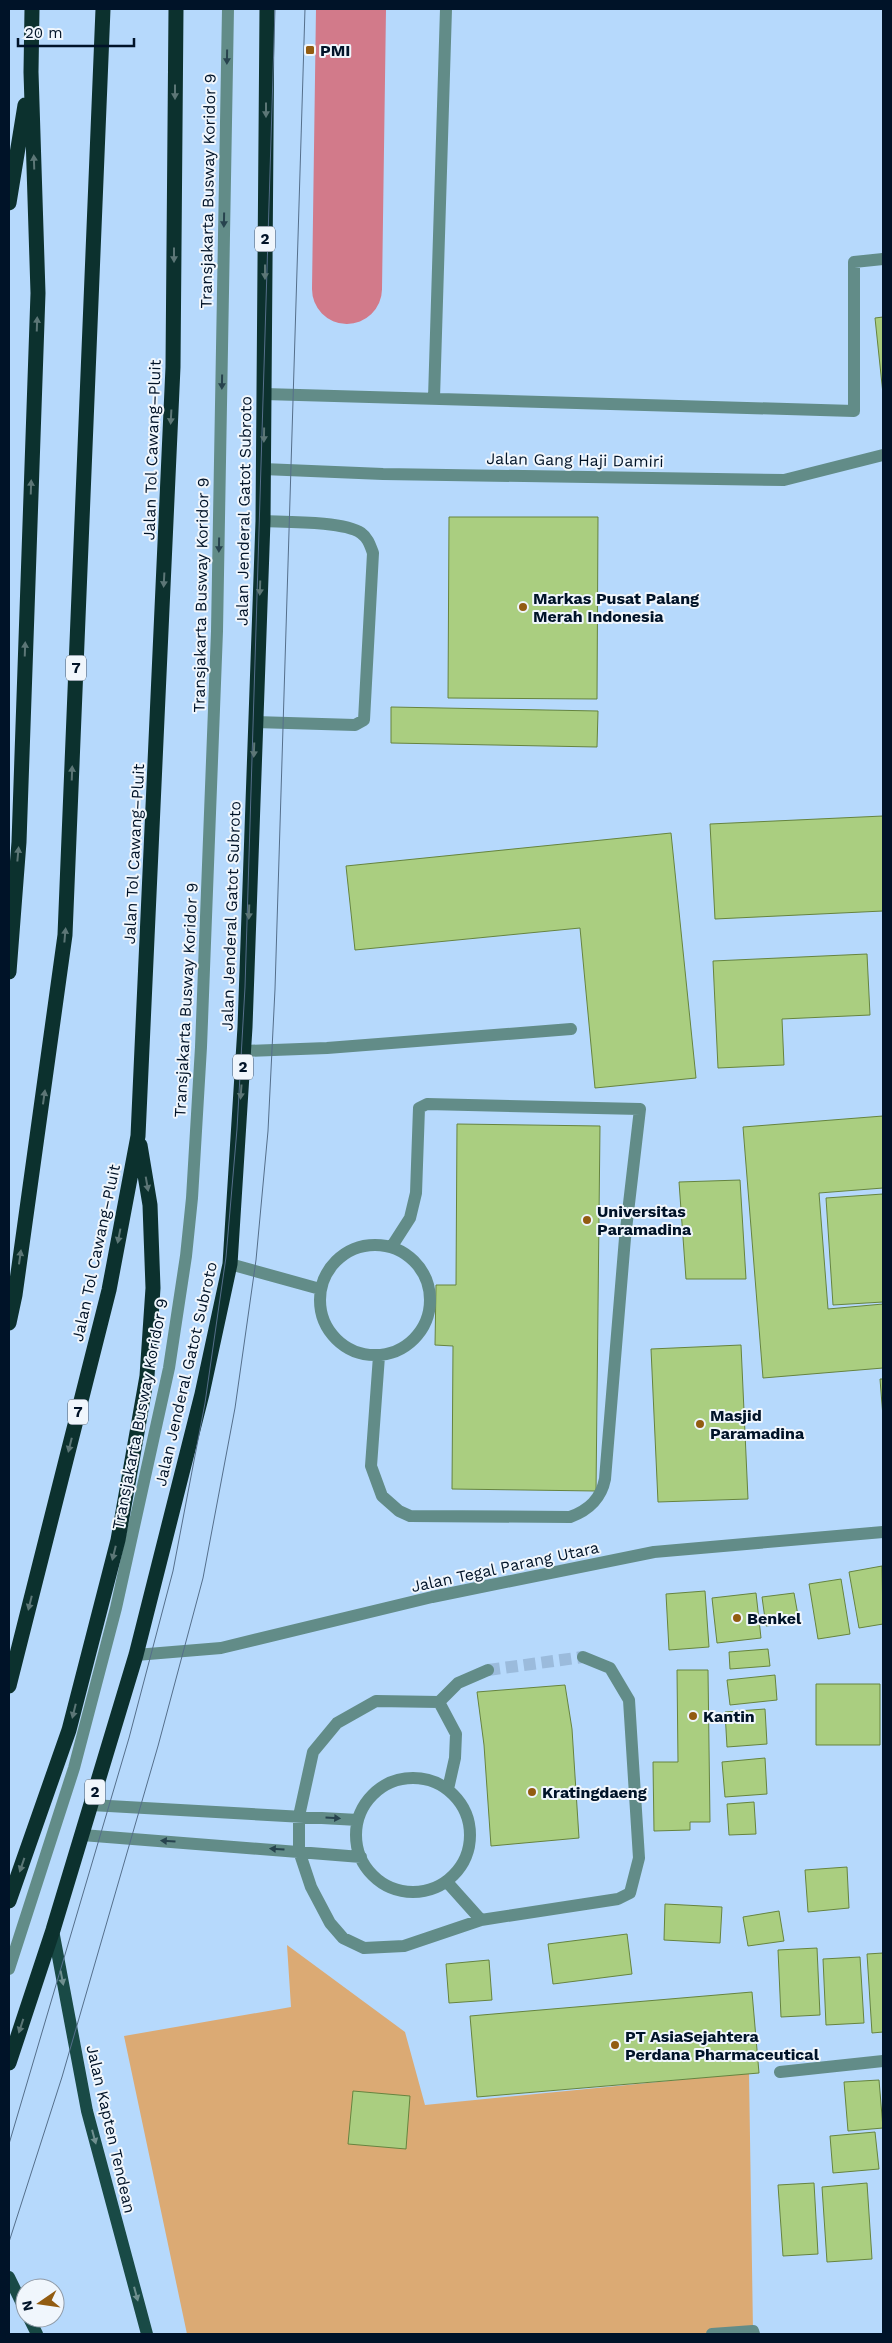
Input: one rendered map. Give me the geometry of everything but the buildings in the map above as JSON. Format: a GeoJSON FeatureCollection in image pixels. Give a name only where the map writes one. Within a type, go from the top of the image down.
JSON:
{"type":"FeatureCollection","features":[{"type":"Feature","properties":{"kind":"highway"},"geometry":{"type":"LineString","coordinates":[[9,972],[19,842],[38,292],[31,72],[32,9]]}},
{"type":"Feature","properties":{"kind":"highway","name":"7"},"geometry":{"type":"LineString","coordinates":[[9,1322],[28,1206],[65,935],[103,9]]}},
{"type":"Feature","properties":{"kind":"highway","name":"Jalan Tol Cawang–Pluit"},"geometry":{"type":"LineString","coordinates":[[9,1686],[109,1290],[138,1136],[174,366],[176,9]]}},
{"type":"Feature","properties":{"kind":"highway","name":"Jalan Jenderal Gatot Subroto"},"geometry":{"type":"LineString","coordinates":[[9,2063],[53,1930],[136,1654],[202,1394],[230,1264],[244,1051],[263,521],[267,9]]}},
{"type":"Feature","properties":{"kind":"highway"},"geometry":{"type":"LineString","coordinates":[[9,203],[31,72]]}},
{"type":"Feature","properties":{"kind":"highway"},"geometry":{"type":"LineString","coordinates":[[9,1901],[69,1730],[118,1540],[147,1376],[153,1288],[150,1205],[138,1136]]}},
{"type":"Feature","properties":{"kind":"main road","name":"Jalan Kapten Tendean"},"geometry":{"type":"LineString","coordinates":[[53,1930],[87,2111],[147,2334]]}},
{"type":"Feature","properties":{"kind":"main road"},"geometry":{"type":"LineString","coordinates":[[9,2277],[15,2289]]}},
{"type":"Feature","properties":{"kind":"street","name":"Transjakarta Busway Koridor 9"},"geometry":{"type":"LineString","coordinates":[[9,1969],[74,1768],[116,1608],[169,1368],[187,1246],[192,1198],[201,1047],[217,631],[228,9]]}},
{"type":"Feature","properties":{"kind":"street"},"geometry":{"type":"LineString","coordinates":[[434,398],[446,9]]}},
{"type":"Feature","properties":{"kind":"street"},"geometry":{"type":"LineString","coordinates":[[264,394],[854,411],[854,262],[883,259]]}},
{"type":"Feature","properties":{"kind":"street","name":"Jalan Gang Haji Damiri"},"geometry":{"type":"LineString","coordinates":[[263,469],[383,474],[784,480],[883,455]]}},
{"type":"Feature","properties":{"kind":"street"},"geometry":{"type":"LineString","coordinates":[[255,722],[355,725],[364,720],[373,553],[369,541],[361,532],[345,527],[263,521]]}},
{"type":"Feature","properties":{"kind":"street"},"geometry":{"type":"LineString","coordinates":[[244,1051],[327,1048],[571,1029]]}},
{"type":"Feature","properties":{"kind":"street"},"geometry":{"type":"LineString","coordinates":[[379,1356],[371,1466],[382,1496],[399,1511],[410,1516],[570,1517],[592,1505],[603,1492],[606,1479],[625,1238],[640,1108],[423,1104],[419,1108],[416,1193],[410,1218],[392,1246]]}},
{"type":"Feature","properties":{"kind":"street"},"geometry":{"type":"LineString","coordinates":[[369,1243],[392,1246],[418,1263],[431,1291],[427,1322],[408,1346],[379,1356],[353,1352],[333,1337],[321,1314],[320,1289],[329,1267],[347,1251],[369,1243]]}},
{"type":"Feature","properties":{"kind":"street"},"geometry":{"type":"LineString","coordinates":[[230,1264],[320,1289]]}},
{"type":"Feature","properties":{"kind":"street","name":"Jalan Tegal Parang Utara"},"geometry":{"type":"LineString","coordinates":[[136,1654],[221,1648],[432,1597],[654,1552],[883,1532]]}},
{"type":"Feature","properties":{"kind":"street"},"geometry":{"type":"LineString","coordinates":[[488,1670],[458,1683],[439,1702],[376,1700],[337,1723],[313,1752],[299,1816],[299,1850],[311,1887],[330,1923],[343,1938],[364,1948],[404,1946],[481,1920],[618,1899],[630,1893],[639,1858],[629,1700],[610,1668],[583,1657]]}},
{"type":"Feature","properties":{"kind":"street"},"geometry":{"type":"LineString","coordinates":[[439,1702],[456,1734],[455,1758],[448,1789]]}},
{"type":"Feature","properties":{"kind":"street"},"geometry":{"type":"LineString","coordinates":[[412,1777],[431,1780],[448,1789],[460,1802],[468,1818],[470,1836],[468,1853],[460,1869],[447,1882],[428,1891],[408,1892],[388,1886],[372,1874],[361,1857],[356,1839],[358,1820],[366,1803],[378,1789],[395,1781],[412,1777]]}},
{"type":"Feature","properties":{"kind":"street"},"geometry":{"type":"LineString","coordinates":[[91,1805],[358,1820]]}},
{"type":"Feature","properties":{"kind":"street"},"geometry":{"type":"LineString","coordinates":[[82,1835],[299,1850],[361,1857]]}},
{"type":"Feature","properties":{"kind":"street"},"geometry":{"type":"LineString","coordinates":[[447,1882],[481,1920]]}},
{"type":"Feature","properties":{"kind":"street"},"geometry":{"type":"LineString","coordinates":[[780,2072],[883,2061]]}},
{"type":"Feature","properties":{"kind":"street"},"geometry":{"type":"LineString","coordinates":[[712,2334],[753,2331],[754,2334]]}},
{"type":"Feature","properties":{"kind":"shaded area"},"geometry":{"type":"Polygon","coordinates":[[[287,1945],[405,2032],[425,2105],[749,2073],[753,2331],[736,2334],[187,2334],[124,2036],[291,2007],[287,1945]]]}},
{"type":"Feature","properties":{"kind":"waterway"},"geometry":{"type":"LineString","coordinates":[[347,289],[351,9]]}},
{"type":"Feature","properties":{"kind":"tunnel"},"geometry":{"type":"LineString","coordinates":[[488,1670],[583,1657]]}},
{"type":"Feature","properties":{"kind":"tram line"},"geometry":{"type":"LineString","coordinates":[[9,2144],[129,1738],[173,1571],[205,1403],[226,1257],[237,1129],[245,987],[275,9]]}},
{"type":"Feature","properties":{"kind":"tram line"},"geometry":{"type":"LineString","coordinates":[[9,2242],[62,2077],[158,1746],[203,1578],[235,1408],[256,1260],[268,1131],[275,989],[305,9]]}},
{"type":"Feature","properties":{"kind":"place","name":"PMI"},"geometry":{"type":"Point","coordinates":[310,50]}},
{"type":"Feature","properties":{"kind":"place","name":"Markas Pusat Palang Merah Indonesia"},"geometry":{"type":"Point","coordinates":[523,607]}},
{"type":"Feature","properties":{"kind":"place","name":"Universitas Paramadina"},"geometry":{"type":"Point","coordinates":[587,1220]}},
{"type":"Feature","properties":{"kind":"place","name":"Masjid Paramadina"},"geometry":{"type":"Point","coordinates":[700,1424]}},
{"type":"Feature","properties":{"kind":"place","name":"Benkel"},"geometry":{"type":"Point","coordinates":[737,1618]}},
{"type":"Feature","properties":{"kind":"place","name":"Kantin"},"geometry":{"type":"Point","coordinates":[693,1716]}},
{"type":"Feature","properties":{"kind":"place","name":"Kratingdaeng"},"geometry":{"type":"Point","coordinates":[532,1792]}},
{"type":"Feature","properties":{"kind":"place","name":"PT AsiaSejahtera Perdana Pharmaceutical"},"geometry":{"type":"Point","coordinates":[615,2045]}}]}
